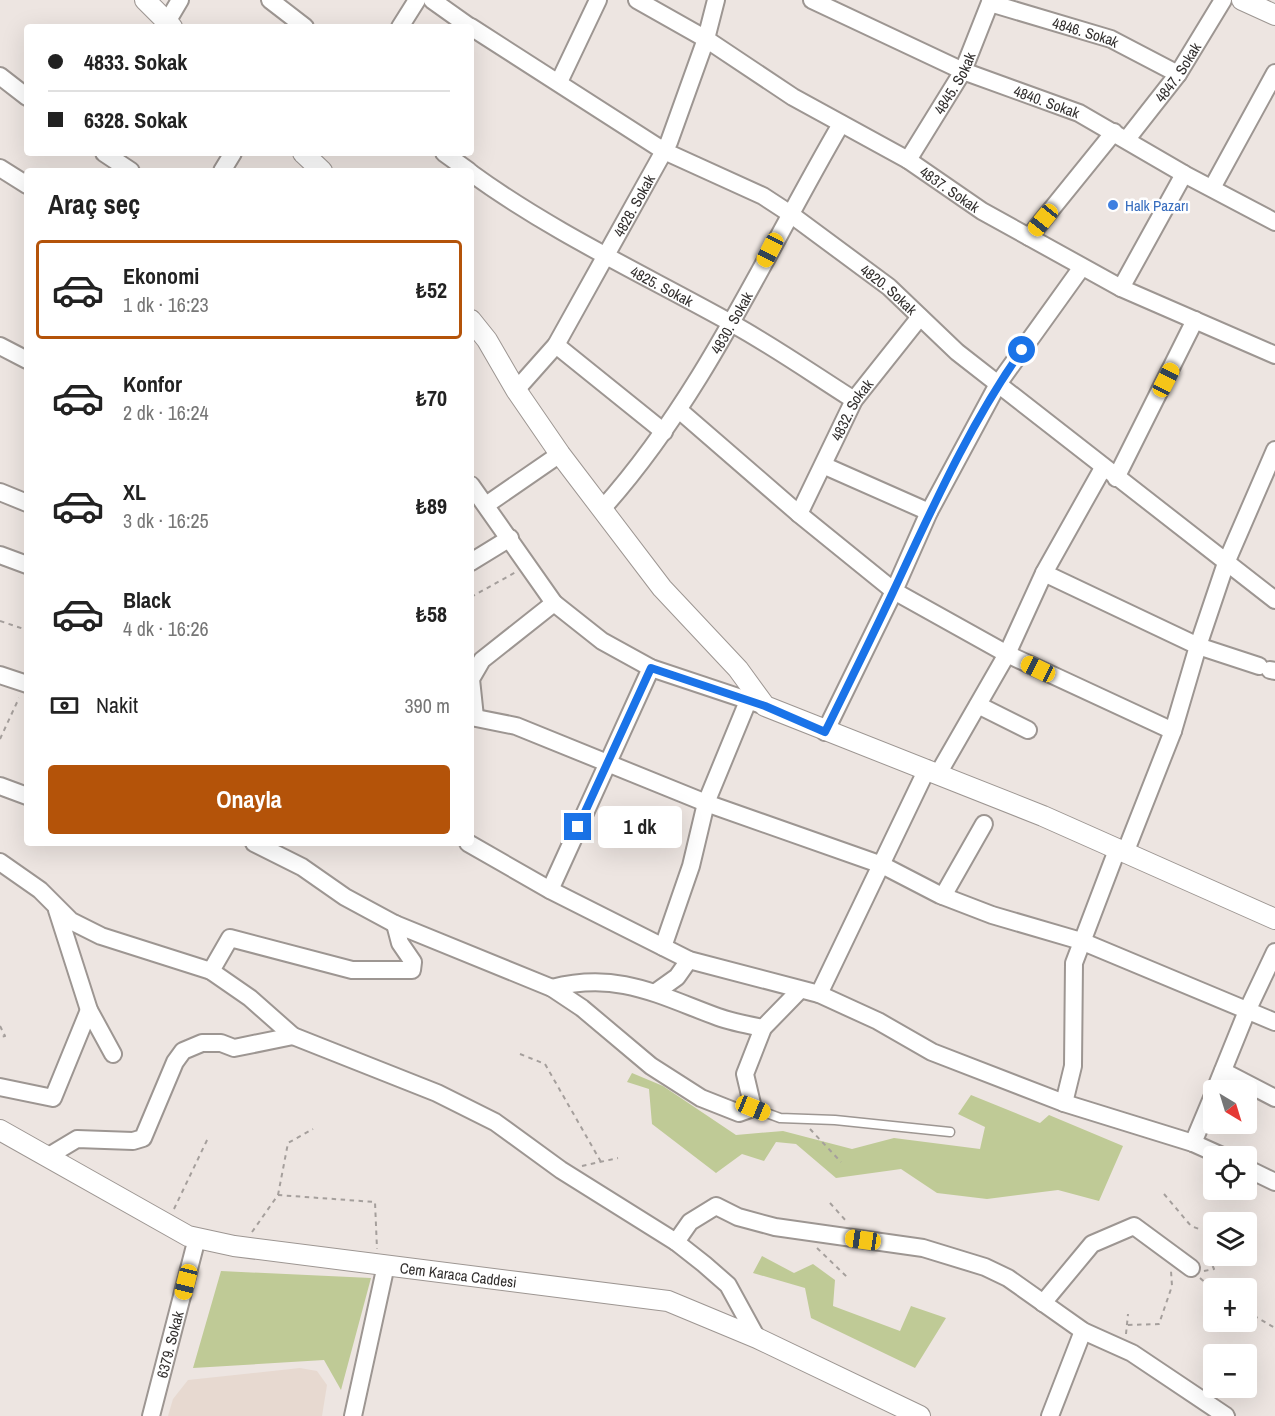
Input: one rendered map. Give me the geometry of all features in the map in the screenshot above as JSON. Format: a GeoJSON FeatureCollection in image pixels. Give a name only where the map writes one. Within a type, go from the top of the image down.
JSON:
{"type":"FeatureCollection","features":[{"type":"Feature","properties":{"kind":"street"},"geometry":{"type":"LineString","coordinates":[[145,0],[168,24]]}},
{"type":"Feature","properties":{"kind":"street"},"geometry":{"type":"LineString","coordinates":[[169,24],[180,0]]}},
{"type":"Feature","properties":{"kind":"street"},"geometry":{"type":"LineString","coordinates":[[270,0],[301,24]]}},
{"type":"Feature","properties":{"kind":"street"},"geometry":{"type":"LineString","coordinates":[[402,24],[417,0]]}},
{"type":"Feature","properties":{"kind":"street","name":"4820. Sokak"},"geometry":{"type":"LineString","coordinates":[[432,0],[467,24]]}},
{"type":"Feature","properties":{"kind":"street"},"geometry":{"type":"LineString","coordinates":[[559,82],[598,0]]}},
{"type":"Feature","properties":{"kind":"street","name":"4837. Sokak"},"geometry":{"type":"LineString","coordinates":[[637,0],[706,39],[793,97],[908,160],[982,211],[1082,267],[1121,288],[1195,320],[1273,349]]}},
{"type":"Feature","properties":{"kind":"street","name":"4828. Sokak"},"geometry":{"type":"LineString","coordinates":[[516,390],[556,345],[664,152],[706,39],[716,0]]}},
{"type":"Feature","properties":{"kind":"street","name":"4840. Sokak"},"geometry":{"type":"LineString","coordinates":[[812,0],[963,71],[1079,113],[1184,174],[1275,222]]}},
{"type":"Feature","properties":{"kind":"street","name":"4847. Sokak"},"geometry":{"type":"LineString","coordinates":[[1029,237],[1178,74],[1223,0]]}},
{"type":"Feature","properties":{"kind":"street","name":"4845. Sokak"},"geometry":{"type":"LineString","coordinates":[[908,160],[963,71],[991,1]]}},
{"type":"Feature","properties":{"kind":"street","name":"4846. Sokak"},"geometry":{"type":"LineString","coordinates":[[991,1],[1111,39],[1178,74]]}},
{"type":"Feature","properties":{"kind":"street"},"geometry":{"type":"LineString","coordinates":[[1246,1],[1275,15]]}},
{"type":"Feature","properties":{"kind":"street","name":"4820. Sokak"},"geometry":{"type":"LineString","coordinates":[[474,29],[664,152],[763,196],[789,213],[889,287],[957,352],[1275,600]]}},
{"type":"Feature","properties":{"kind":"street"},"geometry":{"type":"LineString","coordinates":[[1212,188],[1275,73]]}},
{"type":"Feature","properties":{"kind":"street"},"geometry":{"type":"LineString","coordinates":[[0,76],[24,95]]}},
{"type":"Feature","properties":{"kind":"street","name":"4830. Sokak"},"geometry":{"type":"LineString","coordinates":[[603,508],[642,465],[679,410],[732,324],[789,213],[841,124]]}},
{"type":"Feature","properties":{"kind":"street"},"geometry":{"type":"LineString","coordinates":[[108,156],[126,168]]}},
{"type":"Feature","properties":{"kind":"street"},"geometry":{"type":"LineString","coordinates":[[309,156],[319,168]]}},
{"type":"Feature","properties":{"kind":"street","name":"4825. Sokak"},"geometry":{"type":"LineString","coordinates":[[448,156],[465,168]]}},
{"type":"Feature","properties":{"kind":"street"},"geometry":{"type":"LineString","coordinates":[[0,168],[24,183]]}},
{"type":"Feature","properties":{"kind":"street"},"geometry":{"type":"LineString","coordinates":[[1121,288],[1184,174]]}},
{"type":"Feature","properties":{"kind":"street","name":"4825. Sokak"},"geometry":{"type":"LineString","coordinates":[[474,175],[515,205],[604,257],[732,324],[854,400]]}},
{"type":"Feature","properties":{"kind":"street"},"geometry":{"type":"LineString","coordinates":[[825,732],[894,591],[928,512],[998,384],[1082,267]]}},
{"type":"Feature","properties":{"kind":"street","name":"4832. Sokak"},"geometry":{"type":"LineString","coordinates":[[799,514],[825,466],[854,400],[920,316]]}},
{"type":"Feature","properties":{"kind":"street"},"geometry":{"type":"LineString","coordinates":[[819,994],[882,865],[932,772],[978,705],[1007,654],[1044,573],[1110,473],[1195,320]]}},
{"type":"Feature","properties":{"kind":"street"},"geometry":{"type":"LineString","coordinates":[[474,324],[487,339],[516,390],[560,454],[662,588],[738,669],[757,704]]}},
{"type":"Feature","properties":{"kind":"street"},"geometry":{"type":"LineString","coordinates":[[556,345],[664,432]]}},
{"type":"Feature","properties":{"kind":"street"},"geometry":{"type":"LineString","coordinates":[[0,346],[24,358]]}},
{"type":"Feature","properties":{"kind":"street"},"geometry":{"type":"LineString","coordinates":[[679,410],[799,514],[894,591],[1007,654],[1173,730]]}},
{"type":"Feature","properties":{"kind":"street"},"geometry":{"type":"LineString","coordinates":[[1064,1103],[1073,1066],[1075,1036],[1072,992],[1074,963],[1081,941],[1173,730],[1226,563],[1275,450]]}},
{"type":"Feature","properties":{"kind":"street"},"geometry":{"type":"LineString","coordinates":[[486,505],[560,454]]}},
{"type":"Feature","properties":{"kind":"street"},"geometry":{"type":"LineString","coordinates":[[825,466],[928,512]]}},
{"type":"Feature","properties":{"kind":"street"},"geometry":{"type":"LineString","coordinates":[[474,489],[554,603],[602,641],[651,668],[757,704],[932,772],[1043,816],[1121,852],[1274,913]]}},
{"type":"Feature","properties":{"kind":"street"},"geometry":{"type":"LineString","coordinates":[[0,492],[24,502]]}},
{"type":"Feature","properties":{"kind":"street"},"geometry":{"type":"LineString","coordinates":[[474,560],[510,538]]}},
{"type":"Feature","properties":{"kind":"street"},"geometry":{"type":"LineString","coordinates":[[0,555],[24,564]]}},
{"type":"Feature","properties":{"kind":"street"},"geometry":{"type":"LineString","coordinates":[[1044,573],[1198,646],[1268,669]]}},
{"type":"Feature","properties":{"kind":"street"},"geometry":{"type":"LineString","coordinates":[[474,674],[482,660],[554,603]]}},
{"type":"Feature","properties":{"kind":"street"},"geometry":{"type":"LineString","coordinates":[[550,890],[651,668]]}},
{"type":"Feature","properties":{"kind":"street"},"geometry":{"type":"LineString","coordinates":[[0,675],[24,683]]}},
{"type":"Feature","properties":{"kind":"street"},"geometry":{"type":"LineString","coordinates":[[663,947],[691,866],[706,803],[757,704]]}},
{"type":"Feature","properties":{"kind":"street"},"geometry":{"type":"LineString","coordinates":[[978,705],[1028,730]]}},
{"type":"Feature","properties":{"kind":"street"},"geometry":{"type":"LineString","coordinates":[[474,717],[516,726],[606,765],[706,803],[882,865],[943,896],[992,915],[1081,941],[1275,1022]]}},
{"type":"Feature","properties":{"kind":"street"},"geometry":{"type":"LineString","coordinates":[[0,786],[24,795]]}},
{"type":"Feature","properties":{"kind":"street"},"geometry":{"type":"LineString","coordinates":[[943,896],[984,824]]}},
{"type":"Feature","properties":{"kind":"street"},"geometry":{"type":"LineString","coordinates":[[260,846],[302,867],[345,897],[394,924],[552,988],[582,1008],[651,1066],[701,1098],[739,1113],[753,1108],[745,1074],[763,1028],[800,990]]}},
{"type":"Feature","properties":{"kind":"street"},"geometry":{"type":"LineString","coordinates":[[473,846],[550,890],[689,960],[819,994],[878,1021],[932,1052],[1064,1103],[1203,1147]]}},
{"type":"Feature","properties":{"kind":"street"},"geometry":{"type":"LineString","coordinates":[[0,862],[40,890],[71,921],[100,936],[211,971],[250,999],[293,1036],[437,1093],[495,1122],[561,1170],[676,1242],[728,1285],[757,1338]]}},
{"type":"Feature","properties":{"kind":"street"},"geometry":{"type":"LineString","coordinates":[[56,906],[89,1010],[113,1054]]}},
{"type":"Feature","properties":{"kind":"street"},"geometry":{"type":"LineString","coordinates":[[211,971],[230,938],[352,970],[412,970],[413,962],[400,943],[394,924]]}},
{"type":"Feature","properties":{"kind":"street"},"geometry":{"type":"LineString","coordinates":[[1219,1080],[1247,1011],[1275,952]]}},
{"type":"Feature","properties":{"kind":"street"},"geometry":{"type":"LineString","coordinates":[[656,992],[677,977],[689,960]]}},
{"type":"Feature","properties":{"kind":"street"},"geometry":{"type":"LineString","coordinates":[[552,988],[600,982],[656,992],[720,1017],[763,1028]]}},
{"type":"Feature","properties":{"kind":"street"},"geometry":{"type":"LineString","coordinates":[[0,1087],[53,1098],[89,1010]]}},
{"type":"Feature","properties":{"kind":"street"},"geometry":{"type":"LineString","coordinates":[[47,1157],[77,1139],[133,1141],[143,1138],[175,1062],[183,1051],[202,1043],[221,1043],[234,1048],[293,1036]]}},
{"type":"Feature","properties":{"kind":"street"},"geometry":{"type":"LineString","coordinates":[[1222,1071],[1275,1098]]}},
{"type":"Feature","properties":{"kind":"street"},"geometry":{"type":"LineString","coordinates":[[1193,1143],[1203,1119]]}},
{"type":"Feature","properties":{"kind":"street","name":"Cem Karaca Caddesi"},"geometry":{"type":"LineString","coordinates":[[0,1130],[167,1225],[197,1238],[242,1247],[668,1301],[757,1338],[913,1414]]}},
{"type":"Feature","properties":{"kind":"street"},"geometry":{"type":"LineString","coordinates":[[1257,1173],[1275,1182]]}},
{"type":"Feature","properties":{"kind":"street"},"geometry":{"type":"LineString","coordinates":[[676,1242],[690,1222],[716,1206],[738,1217],[800,1231],[923,1248],[1000,1274],[1083,1331],[1123,1349],[1226,1416]]}},
{"type":"Feature","properties":{"kind":"street"},"geometry":{"type":"LineString","coordinates":[[1043,1303],[1092,1244],[1134,1226],[1188,1267]]}},
{"type":"Feature","properties":{"kind":"street","name":"6379. Sokak"},"geometry":{"type":"LineString","coordinates":[[151,1416],[197,1238]]}},
{"type":"Feature","properties":{"kind":"street"},"geometry":{"type":"LineString","coordinates":[[353,1416],[382,1264]]}},
{"type":"Feature","properties":{"kind":"street"},"geometry":{"type":"LineString","coordinates":[[1050,1416],[1083,1331]]}},
{"type":"Feature","properties":{"kind":"lane"},"geometry":{"type":"LineString","coordinates":[[753,1108],[780,1118],[950,1132]]}},
{"type":"Feature","properties":{"kind":"path"},"geometry":{"type":"LineString","coordinates":[[474,595],[528,565]]}},
{"type":"Feature","properties":{"kind":"path"},"geometry":{"type":"LineString","coordinates":[[0,621],[24,629]]}},
{"type":"Feature","properties":{"kind":"path"},"geometry":{"type":"LineString","coordinates":[[0,739],[24,688]]}},
{"type":"Feature","properties":{"kind":"path"},"geometry":{"type":"LineString","coordinates":[[0,1026],[5,1036],[0,1037]]}},
{"type":"Feature","properties":{"kind":"path"},"geometry":{"type":"LineString","coordinates":[[520,1054],[545,1064],[601,1162]]}},
{"type":"Feature","properties":{"kind":"path"},"geometry":{"type":"LineString","coordinates":[[800,1119],[841,1162]]}},
{"type":"Feature","properties":{"kind":"path"},"geometry":{"type":"LineString","coordinates":[[242,1247],[278,1195],[288,1143],[313,1129]]}},
{"type":"Feature","properties":{"kind":"path"},"geometry":{"type":"LineString","coordinates":[[167,1225],[208,1136]]}},
{"type":"Feature","properties":{"kind":"path"},"geometry":{"type":"LineString","coordinates":[[561,1170],[618,1158]]}},
{"type":"Feature","properties":{"kind":"path"},"geometry":{"type":"LineString","coordinates":[[1164,1194],[1191,1226],[1199,1229]]}},
{"type":"Feature","properties":{"kind":"path"},"geometry":{"type":"LineString","coordinates":[[278,1195],[375,1202],[382,1264]]}},
{"type":"Feature","properties":{"kind":"path"},"geometry":{"type":"LineString","coordinates":[[800,1231],[847,1277]]}},
{"type":"Feature","properties":{"kind":"path"},"geometry":{"type":"LineString","coordinates":[[1128,1325],[1159,1324],[1172,1286],[1171,1268],[1214,1269],[1213,1266]]}},
{"type":"Feature","properties":{"kind":"path"},"geometry":{"type":"LineString","coordinates":[[1123,1349],[1128,1314]]}},
{"type":"Feature","properties":{"kind":"path"},"geometry":{"type":"LineString","coordinates":[[1257,1317],[1275,1328]]}},
{"type":"Feature","properties":{"kind":"shaded area"},"geometry":{"type":"Polygon","coordinates":[[[300,1368],[317,1371],[327,1385],[322,1416],[168,1416],[173,1399],[188,1380],[300,1368]]]}},
{"type":"Feature","properties":{"kind":"green space"},"geometry":{"type":"Polygon","coordinates":[[[632,1073],[663,1086],[736,1135],[783,1131],[852,1149],[894,1138],[980,1149],[985,1127],[958,1114],[971,1095],[1040,1123],[1049,1115],[1123,1146],[1099,1201],[1058,1190],[987,1199],[937,1193],[901,1169],[836,1178],[796,1144],[776,1142],[764,1161],[742,1154],[716,1173],[652,1124],[649,1089],[627,1082],[632,1073]]]}},
{"type":"Feature","properties":{"kind":"green space"},"geometry":{"type":"Polygon","coordinates":[[[762,1256],[794,1273],[813,1264],[835,1280],[833,1306],[900,1331],[911,1306],[946,1318],[915,1368],[811,1318],[805,1288],[753,1273],[762,1256]]]}},
{"type":"Feature","properties":{"kind":"green space"},"geometry":{"type":"Polygon","coordinates":[[[221,1271],[371,1278],[341,1390],[324,1360],[193,1368],[221,1271]]]}},
{"type":"Feature","properties":{"kind":"place","name":"Halk Pazarı"},"geometry":{"type":"Point","coordinates":[1113,205]}},
{"type":"Feature","properties":{"kind":"route"},"geometry":{"type":"LineString","coordinates":[[578,827],[651,668],[765,706],[825,732],[894,591],[928,512],[998,384],[1022,350]]}}]}
